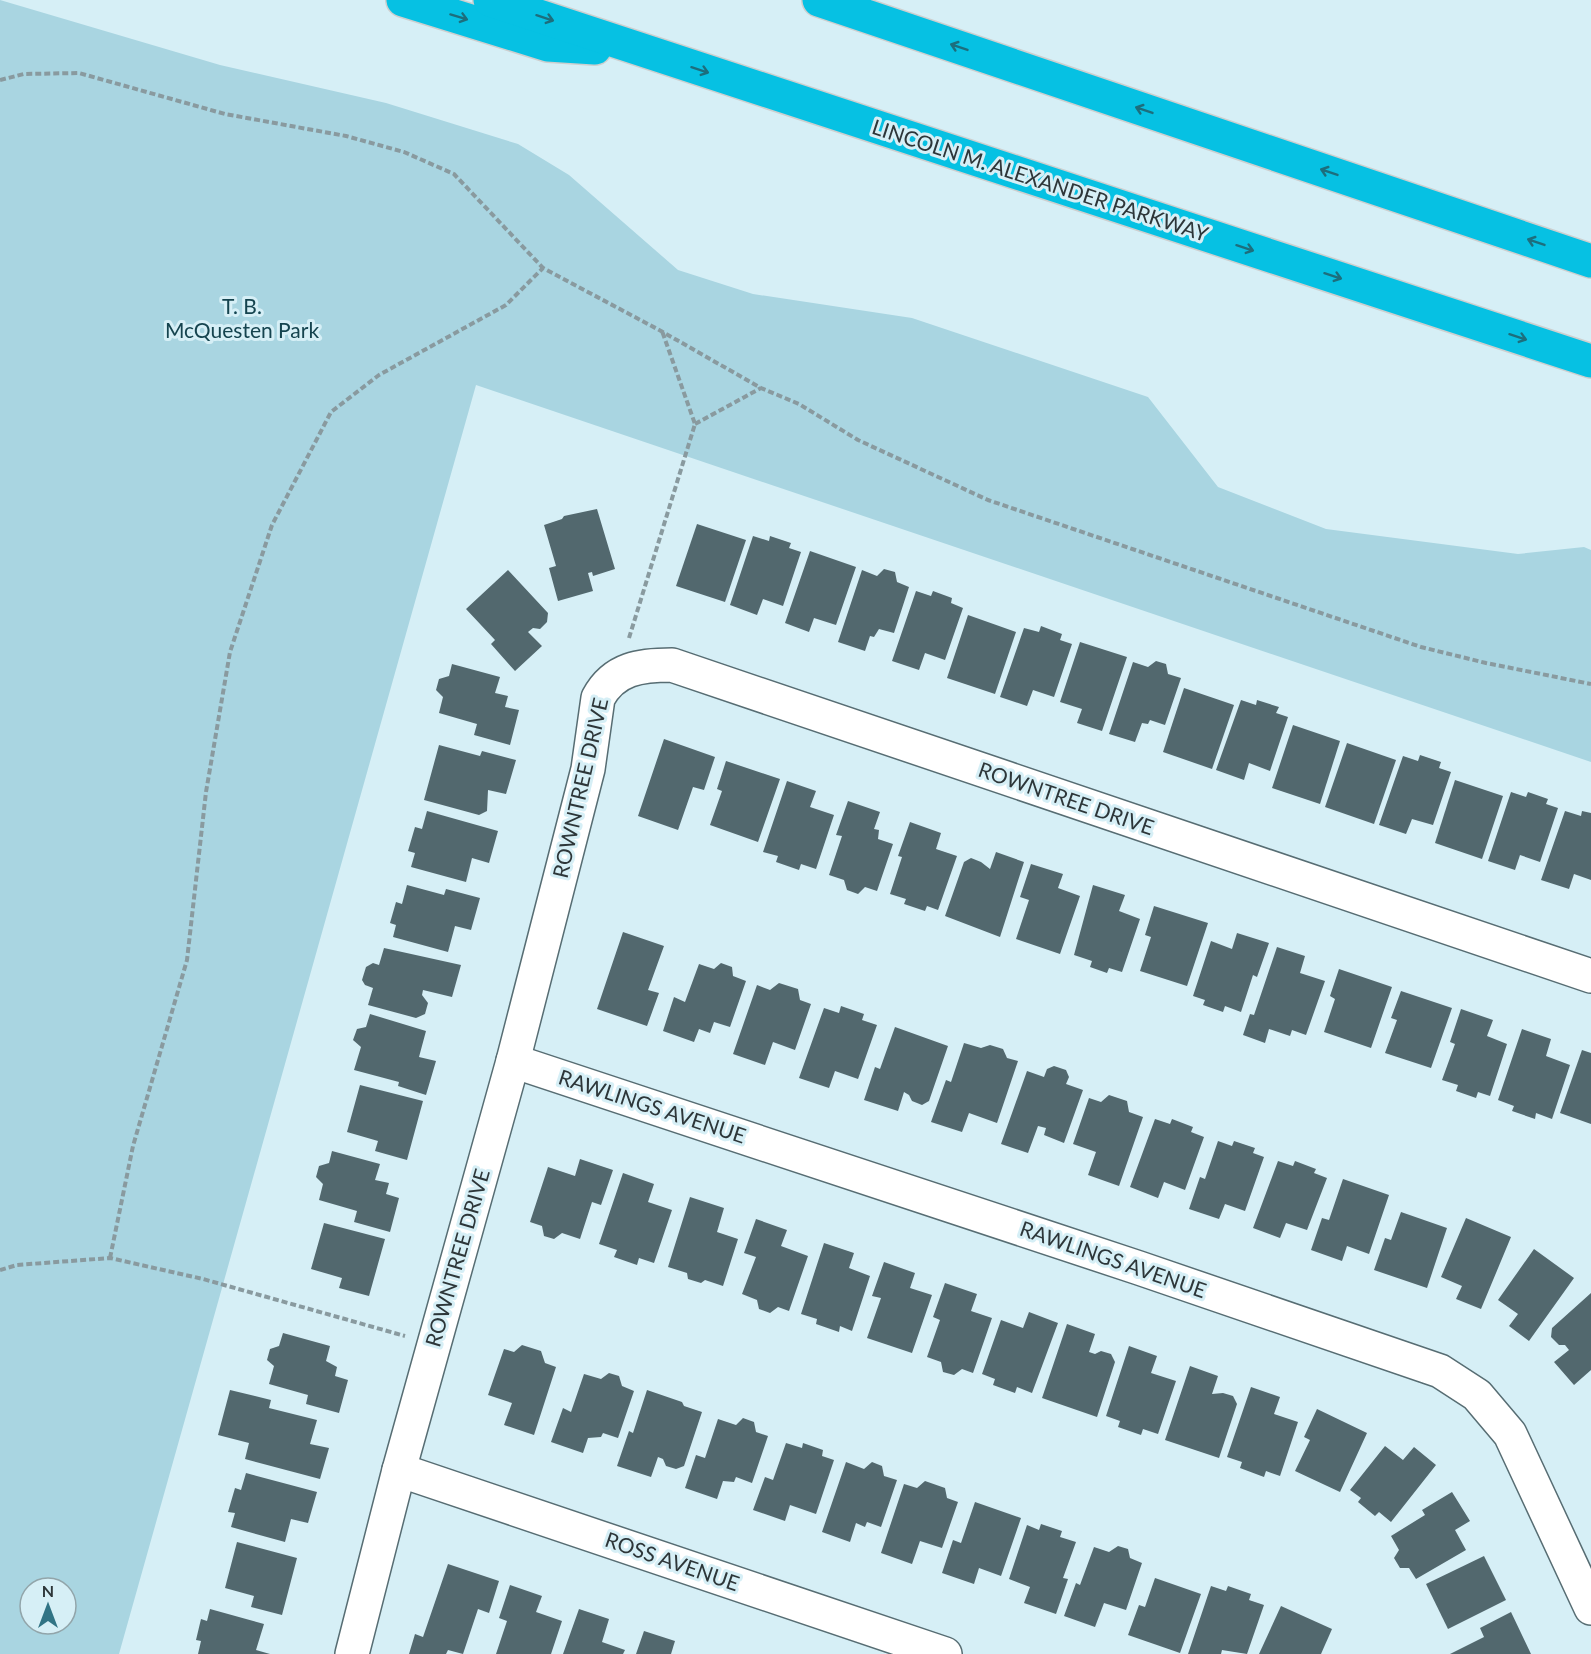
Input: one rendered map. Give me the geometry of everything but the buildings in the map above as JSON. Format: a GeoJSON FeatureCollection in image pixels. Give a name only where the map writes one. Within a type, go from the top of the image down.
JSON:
{"type":"FeatureCollection","features":[{"type":"Feature","properties":{"kind":"highway"},"geometry":{"type":"LineString","coordinates":[[403,0],[548,45],[645,51]]}},
{"type":"Feature","properties":{"kind":"highway","name":"LINCOLN M. ALEXANDER PARKWAY"},"geometry":{"type":"LineString","coordinates":[[490,0],[1591,362]]}},
{"type":"Feature","properties":{"kind":"highway"},"geometry":{"type":"LineString","coordinates":[[819,0],[1591,261]]}},
{"type":"Feature","properties":{"kind":"street","name":"ROWNTREE DRIVE"},"geometry":{"type":"LineString","coordinates":[[352,1654],[399,1470],[513,1061],[588,769],[598,698],[603,689],[618,675],[634,667],[672,665],[1591,976]]}},
{"type":"Feature","properties":{"kind":"street","name":"RAWLINGS AVENUE"},"geometry":{"type":"LineString","coordinates":[[513,1061],[1127,1264],[1440,1371],[1477,1395],[1510,1434],[1591,1608]]}},
{"type":"Feature","properties":{"kind":"street","name":"ROSS AVENUE"},"geometry":{"type":"LineString","coordinates":[[399,1470],[945,1654]]}},
{"type":"Feature","properties":{"kind":"path"},"geometry":{"type":"LineString","coordinates":[[0,80],[24,74],[79,73],[225,114],[346,136],[404,152],[454,174],[543,268],[661,330],[761,388],[799,404],[858,440],[988,500],[1421,647],[1486,663],[1591,684]]}},
{"type":"Feature","properties":{"kind":"path"},"geometry":{"type":"LineString","coordinates":[[110,1258],[133,1146],[187,960],[206,792],[230,652],[272,525],[331,412],[379,375],[506,305],[543,268]]}},
{"type":"Feature","properties":{"kind":"path"},"geometry":{"type":"LineString","coordinates":[[618,675],[695,424],[661,330]]}},
{"type":"Feature","properties":{"kind":"path"},"geometry":{"type":"LineString","coordinates":[[695,424],[761,388]]}},
{"type":"Feature","properties":{"kind":"path"},"geometry":{"type":"LineString","coordinates":[[0,1270],[17,1265],[110,1258],[203,1279],[434,1344]]}},
{"type":"Feature","properties":{"kind":"green space","name":"T. B. McQuesten Park"},"geometry":{"type":"Polygon","coordinates":[[[0,0],[220,65],[386,103],[518,144],[569,175],[678,270],[753,294],[912,318],[1148,397],[1218,487],[1326,529],[1518,554],[1584,547],[1591,550],[1591,762],[476,385],[119,1654],[0,1654],[0,0]]]}}]}
